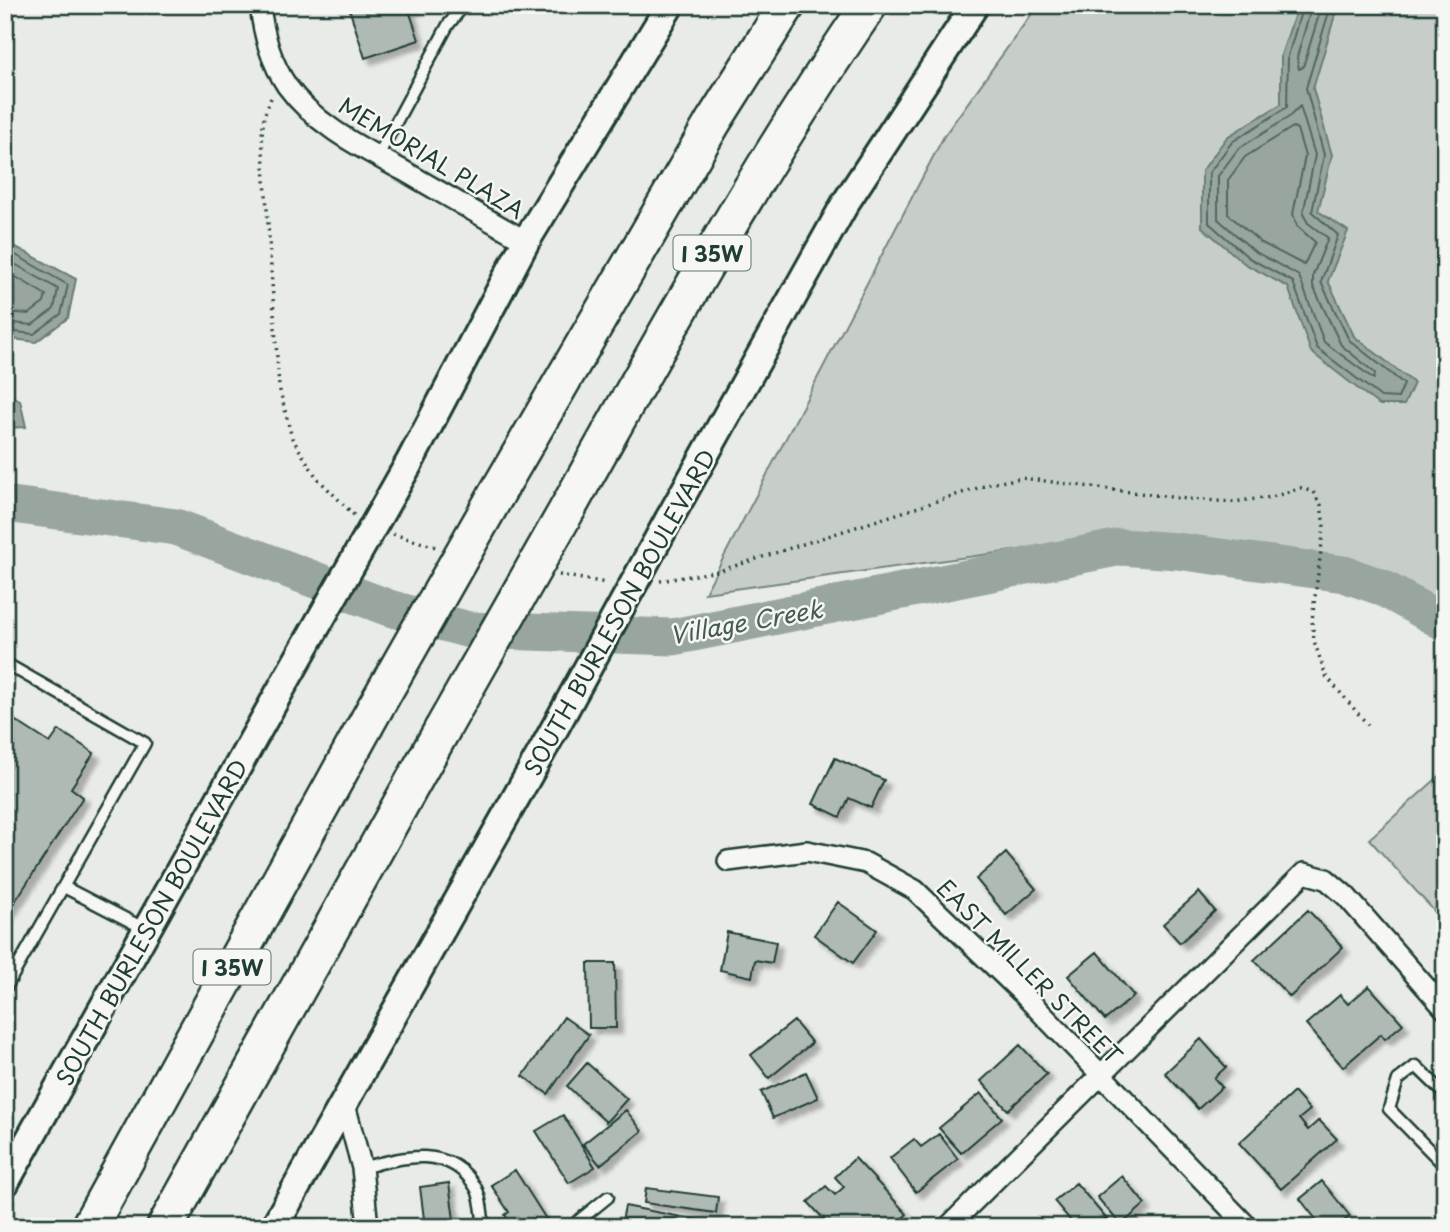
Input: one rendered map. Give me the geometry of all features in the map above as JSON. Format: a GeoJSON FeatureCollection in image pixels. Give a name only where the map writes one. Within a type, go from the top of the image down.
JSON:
{"type":"FeatureCollection","features":[{"type":"Feature","properties":{"kind":"highway","name":"I 35W"},"geometry":{"type":"LineString","coordinates":[[89,1227],[375,708],[496,495],[713,122],[787,5]]}},
{"type":"Feature","properties":{"kind":"highway","name":"I 35W"},"geometry":{"type":"LineString","coordinates":[[165,1227],[685,297],[782,137],[869,5]]}},
{"type":"Feature","properties":{"kind":"main road","name":"SOUTH BURLESON BOULEVARD"},"geometry":{"type":"LineString","coordinates":[[5,1182],[408,465],[526,241],[670,5]]}},
{"type":"Feature","properties":{"kind":"main road","name":"SOUTH BURLESON BOULEVARD"},"geometry":{"type":"LineString","coordinates":[[274,1227],[545,746],[846,202],[975,5]]}},
{"type":"Feature","properties":{"kind":"street","name":"MEMORIAL PLAZA"},"geometry":{"type":"LineString","coordinates":[[260,5],[263,31],[287,86],[311,113],[378,156],[526,241]]}},
{"type":"Feature","properties":{"kind":"street","name":"EAST MILLER STREET"},"geometry":{"type":"LineString","coordinates":[[728,861],[807,851],[866,863],[915,890],[1021,992],[1248,1227]]}},
{"type":"Feature","properties":{"kind":"street"},"geometry":{"type":"LineString","coordinates":[[948,1227],[1304,873],[1326,878],[1346,896],[1445,1009]]}},
{"type":"Feature","properties":{"kind":"street"},"geometry":{"type":"LineString","coordinates":[[344,1101],[362,1168],[369,1227]]}},
{"type":"Feature","properties":{"kind":"lane"},"geometry":{"type":"LineString","coordinates":[[378,156],[448,25],[464,5]]}},
{"type":"Feature","properties":{"kind":"lane"},"geometry":{"type":"LineString","coordinates":[[5,663],[145,743],[5,989]]}},
{"type":"Feature","properties":{"kind":"lane"},"geometry":{"type":"LineString","coordinates":[[64,887],[147,930]]}},
{"type":"Feature","properties":{"kind":"lane"},"geometry":{"type":"LineString","coordinates":[[1445,1094],[1416,1066],[1398,1080],[1388,1109],[1445,1166]]}},
{"type":"Feature","properties":{"kind":"lane"},"geometry":{"type":"LineString","coordinates":[[362,1168],[400,1157],[431,1155],[457,1166],[477,1190],[484,1227]]}},
{"type":"Feature","properties":{"kind":"lane"},"geometry":{"type":"LineString","coordinates":[[571,1227],[608,1197]]}},
{"type":"Feature","properties":{"kind":"path"},"geometry":{"type":"LineString","coordinates":[[272,95],[264,116],[262,135],[279,387],[292,438],[317,478],[358,518]]}},
{"type":"Feature","properties":{"kind":"path"},"geometry":{"type":"LineString","coordinates":[[653,582],[719,571],[989,484],[1021,478],[1187,499],[1232,502],[1272,497],[1301,488],[1313,492],[1321,505],[1324,527],[1312,620],[1314,641],[1326,676],[1368,725]]}},
{"type":"Feature","properties":{"kind":"path"},"geometry":{"type":"LineString","coordinates":[[390,533],[448,550]]}},
{"type":"Feature","properties":{"kind":"path"},"geometry":{"type":"LineString","coordinates":[[550,573],[588,582],[614,583]]}},
{"type":"Feature","properties":{"kind":"shaded area"},"geometry":{"type":"Polygon","coordinates":[[[1038,5],[1445,5],[1445,613],[1355,565],[1128,535],[705,593],[944,136],[1038,5]]]}},
{"type":"Feature","properties":{"kind":"shaded area"},"geometry":{"type":"Polygon","coordinates":[[[1445,771],[1445,923],[1369,839],[1445,771]]]}},
{"type":"Feature","properties":{"kind":"water"},"geometry":{"type":"Polygon","coordinates":[[[1298,5],[1338,5],[1313,89],[1332,155],[1318,211],[1348,231],[1328,281],[1354,336],[1414,383],[1404,405],[1379,405],[1311,352],[1288,287],[1245,264],[1202,227],[1202,171],[1227,137],[1281,104],[1281,55],[1298,5]]]}},
{"type":"Feature","properties":{"kind":"water"},"geometry":{"type":"Polygon","coordinates":[[[14,246],[76,279],[68,318],[36,342],[5,338],[5,248],[14,246]]]}},
{"type":"Feature","properties":{"kind":"water"},"geometry":{"type":"Polygon","coordinates":[[[5,394],[20,400],[26,427],[5,428],[5,394]]]}},
{"type":"Feature","properties":{"kind":"building"},"geometry":{"type":"Polygon","coordinates":[[[348,5],[421,5],[409,10],[419,40],[365,58],[348,5]]]}},
{"type":"Feature","properties":{"kind":"building"},"geometry":{"type":"Polygon","coordinates":[[[5,714],[50,743],[59,730],[94,753],[71,788],[83,797],[5,917],[5,714]]]}},
{"type":"Feature","properties":{"kind":"building"},"geometry":{"type":"Polygon","coordinates":[[[835,758],[884,780],[871,808],[849,798],[840,817],[813,804],[835,758]]]}},
{"type":"Feature","properties":{"kind":"building"},"geometry":{"type":"Polygon","coordinates":[[[1006,853],[1036,889],[1006,915],[976,879],[1006,853]]]}},
{"type":"Feature","properties":{"kind":"building"},"geometry":{"type":"Polygon","coordinates":[[[1199,892],[1215,911],[1180,943],[1163,924],[1199,892]]]}},
{"type":"Feature","properties":{"kind":"building"},"geometry":{"type":"Polygon","coordinates":[[[838,902],[877,930],[853,963],[814,935],[838,902]]]}},
{"type":"Feature","properties":{"kind":"building"},"geometry":{"type":"Polygon","coordinates":[[[1308,910],[1343,947],[1290,997],[1254,960],[1308,910]]]}},
{"type":"Feature","properties":{"kind":"building"},"geometry":{"type":"Polygon","coordinates":[[[727,932],[776,942],[772,963],[755,960],[752,977],[720,970],[727,932]]]}},
{"type":"Feature","properties":{"kind":"building"},"geometry":{"type":"Polygon","coordinates":[[[1097,952],[1134,996],[1105,1020],[1068,976],[1097,952]]]}},
{"type":"Feature","properties":{"kind":"building"},"geometry":{"type":"Polygon","coordinates":[[[588,963],[615,963],[616,1028],[589,1028],[588,963]]]}},
{"type":"Feature","properties":{"kind":"building"},"geometry":{"type":"Polygon","coordinates":[[[1369,986],[1403,1024],[1385,1039],[1381,1034],[1343,1067],[1306,1024],[1340,995],[1348,1004],[1369,986]]]}},
{"type":"Feature","properties":{"kind":"building"},"geometry":{"type":"Polygon","coordinates":[[[564,1017],[589,1035],[548,1094],[523,1076],[564,1017]]]}},
{"type":"Feature","properties":{"kind":"building"},"geometry":{"type":"Polygon","coordinates":[[[794,1021],[812,1043],[769,1078],[751,1055],[794,1021]]]}},
{"type":"Feature","properties":{"kind":"building"},"geometry":{"type":"Polygon","coordinates":[[[1201,1039],[1226,1067],[1214,1078],[1222,1087],[1198,1109],[1165,1073],[1201,1039]]]}},
{"type":"Feature","properties":{"kind":"building"},"geometry":{"type":"Polygon","coordinates":[[[1020,1045],[1047,1074],[1008,1110],[981,1081],[1020,1045]]]}},
{"type":"Feature","properties":{"kind":"building"},"geometry":{"type":"Polygon","coordinates":[[[587,1063],[627,1099],[606,1122],[567,1086],[587,1063]]]}},
{"type":"Feature","properties":{"kind":"building"},"geometry":{"type":"Polygon","coordinates":[[[806,1072],[818,1098],[773,1118],[761,1092],[806,1072]]]}},
{"type":"Feature","properties":{"kind":"building"},"geometry":{"type":"Polygon","coordinates":[[[1294,1092],[1310,1110],[1299,1119],[1308,1130],[1319,1120],[1337,1139],[1281,1189],[1239,1143],[1294,1092]]]}},
{"type":"Feature","properties":{"kind":"building"},"geometry":{"type":"Polygon","coordinates":[[[981,1093],[1002,1118],[961,1153],[939,1128],[981,1093]]]}},
{"type":"Feature","properties":{"kind":"building"},"geometry":{"type":"Polygon","coordinates":[[[626,1110],[642,1131],[600,1165],[583,1144],[626,1110]]]}},
{"type":"Feature","properties":{"kind":"building"},"geometry":{"type":"Polygon","coordinates":[[[563,1115],[595,1167],[569,1183],[536,1131],[563,1115]]]}},
{"type":"Feature","properties":{"kind":"building"},"geometry":{"type":"Polygon","coordinates":[[[939,1134],[958,1159],[916,1192],[890,1158],[914,1139],[921,1147],[939,1134]]]}},
{"type":"Feature","properties":{"kind":"building"},"geometry":{"type":"Polygon","coordinates":[[[855,1158],[907,1214],[893,1227],[831,1227],[808,1202],[826,1186],[835,1195],[844,1187],[835,1177],[855,1158]]]}},
{"type":"Feature","properties":{"kind":"building"},"geometry":{"type":"Polygon","coordinates":[[[515,1170],[551,1227],[513,1227],[505,1215],[509,1212],[491,1185],[515,1170]]]}},
{"type":"Feature","properties":{"kind":"building"},"geometry":{"type":"Polygon","coordinates":[[[1122,1176],[1145,1204],[1121,1225],[1097,1197],[1122,1176]]]}},
{"type":"Feature","properties":{"kind":"building"},"geometry":{"type":"Polygon","coordinates":[[[1322,1181],[1350,1216],[1337,1227],[1322,1227],[1300,1199],[1322,1181]]]}},
{"type":"Feature","properties":{"kind":"building"},"geometry":{"type":"Polygon","coordinates":[[[449,1183],[455,1227],[425,1227],[420,1187],[449,1183]]]}},
{"type":"Feature","properties":{"kind":"building"},"geometry":{"type":"Polygon","coordinates":[[[1076,1183],[1109,1222],[1103,1227],[1076,1227],[1054,1201],[1076,1183]]]}},
{"type":"Feature","properties":{"kind":"building"},"geometry":{"type":"Polygon","coordinates":[[[646,1188],[718,1197],[716,1213],[644,1203],[646,1188]]]}},
{"type":"Feature","properties":{"kind":"building"},"geometry":{"type":"Polygon","coordinates":[[[625,1206],[697,1220],[695,1227],[650,1227],[622,1221],[625,1206]]]}},
{"type":"Feature","properties":{"kind":"building"},"geometry":{"type":"Polygon","coordinates":[[[1445,1210],[1445,1227],[1431,1227],[1429,1224],[1445,1210]]]}},
{"type":"Feature","properties":{"kind":"waterway","name":"Village Creek"},"geometry":{"type":"LineString","coordinates":[[5,504],[176,527],[389,608],[469,630],[673,637],[1121,547],[1177,551],[1344,574],[1381,587],[1445,623]]}}]}
